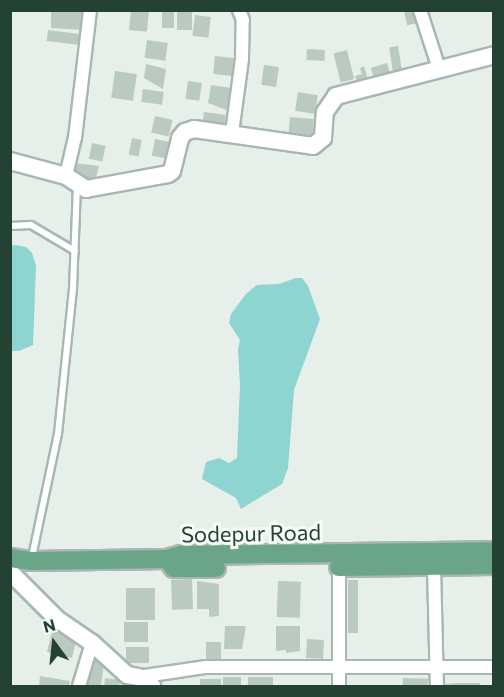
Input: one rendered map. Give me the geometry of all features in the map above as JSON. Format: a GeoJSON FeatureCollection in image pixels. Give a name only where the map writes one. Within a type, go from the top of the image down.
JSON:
{"type":"FeatureCollection","features":[{"type":"Feature","properties":{"kind":"main road","name":"Sodepur Road"},"geometry":{"type":"LineString","coordinates":[[10,558],[32,561],[167,559],[181,555],[494,551]]}},
{"type":"Feature","properties":{"kind":"main road"},"geometry":{"type":"LineString","coordinates":[[167,559],[174,568],[494,566]]}},
{"type":"Feature","properties":{"kind":"street"},"geometry":{"type":"LineString","coordinates":[[71,180],[90,10]]}},
{"type":"Feature","properties":{"kind":"street"},"geometry":{"type":"LineString","coordinates":[[232,134],[242,59],[243,20],[239,10]]}},
{"type":"Feature","properties":{"kind":"street"},"geometry":{"type":"LineString","coordinates":[[420,10],[439,69]]}},
{"type":"Feature","properties":{"kind":"street"},"geometry":{"type":"LineString","coordinates":[[10,161],[71,180],[86,189],[163,176],[172,171],[180,138],[185,132],[194,129],[313,146],[323,138],[326,112],[336,96],[494,55]]}},
{"type":"Feature","properties":{"kind":"street"},"geometry":{"type":"LineString","coordinates":[[339,567],[339,687]]}},
{"type":"Feature","properties":{"kind":"street"},"geometry":{"type":"LineString","coordinates":[[434,567],[438,687]]}},
{"type":"Feature","properties":{"kind":"street"},"geometry":{"type":"LineString","coordinates":[[10,572],[57,619],[92,643],[127,675],[138,677],[206,667],[494,667]]}},
{"type":"Feature","properties":{"kind":"street"},"geometry":{"type":"LineString","coordinates":[[79,687],[92,643]]}},
{"type":"Feature","properties":{"kind":"street"},"geometry":{"type":"LineString","coordinates":[[138,677],[152,687]]}},
{"type":"Feature","properties":{"kind":"lane"},"geometry":{"type":"LineString","coordinates":[[32,561],[58,434],[75,251],[71,180]]}},
{"type":"Feature","properties":{"kind":"lane"},"geometry":{"type":"LineString","coordinates":[[10,226],[31,225],[75,251]]}},
{"type":"Feature","properties":{"kind":"water"},"geometry":{"type":"Polygon","coordinates":[[[10,246],[26,247],[32,253],[36,266],[33,345],[19,351],[10,351],[10,246]]]}},
{"type":"Feature","properties":{"kind":"water"},"geometry":{"type":"Polygon","coordinates":[[[302,278],[308,286],[320,319],[294,390],[288,468],[282,484],[241,509],[236,498],[202,479],[206,462],[219,458],[229,463],[237,458],[240,340],[229,323],[231,314],[246,294],[257,285],[279,284],[302,278]]]}},
{"type":"Feature","properties":{"kind":"building"},"geometry":{"type":"Polygon","coordinates":[[[51,10],[86,10],[83,30],[51,28],[51,10]]]}},
{"type":"Feature","properties":{"kind":"building"},"geometry":{"type":"Polygon","coordinates":[[[131,10],[149,12],[147,32],[129,30],[131,10]]]}},
{"type":"Feature","properties":{"kind":"building"},"geometry":{"type":"Polygon","coordinates":[[[162,10],[174,10],[174,28],[162,28],[162,10]]]}},
{"type":"Feature","properties":{"kind":"building"},"geometry":{"type":"Polygon","coordinates":[[[177,10],[192,10],[192,30],[177,30],[177,10]]]}},
{"type":"Feature","properties":{"kind":"building"},"geometry":{"type":"Polygon","coordinates":[[[416,10],[419,23],[407,25],[404,13],[416,10]]]}},
{"type":"Feature","properties":{"kind":"building"},"geometry":{"type":"Polygon","coordinates":[[[195,15],[211,17],[208,38],[192,36],[195,15]]]}},
{"type":"Feature","properties":{"kind":"building"},"geometry":{"type":"Polygon","coordinates":[[[48,30],[82,34],[80,45],[47,41],[48,30]]]}},
{"type":"Feature","properties":{"kind":"building"},"geometry":{"type":"Polygon","coordinates":[[[147,40],[168,43],[165,61],[144,58],[147,40]]]}},
{"type":"Feature","properties":{"kind":"building"},"geometry":{"type":"Polygon","coordinates":[[[398,46],[403,76],[394,77],[389,47],[398,46]]]}},
{"type":"Feature","properties":{"kind":"building"},"geometry":{"type":"Polygon","coordinates":[[[307,49],[325,50],[324,61],[306,60],[307,49]]]}},
{"type":"Feature","properties":{"kind":"building"},"geometry":{"type":"Polygon","coordinates":[[[347,50],[354,79],[341,82],[333,53],[347,50]]]}},
{"type":"Feature","properties":{"kind":"building"},"geometry":{"type":"Polygon","coordinates":[[[215,56],[234,58],[232,76],[213,74],[215,56]]]}},
{"type":"Feature","properties":{"kind":"building"},"geometry":{"type":"Polygon","coordinates":[[[387,63],[391,76],[375,81],[371,68],[387,63]]]}},
{"type":"Feature","properties":{"kind":"building"},"geometry":{"type":"Polygon","coordinates":[[[146,64],[166,69],[163,89],[144,78],[146,64]]]}},
{"type":"Feature","properties":{"kind":"building"},"geometry":{"type":"Polygon","coordinates":[[[264,65],[279,67],[276,87],[261,85],[264,65]]]}},
{"type":"Feature","properties":{"kind":"building"},"geometry":{"type":"Polygon","coordinates":[[[364,66],[368,80],[357,83],[355,76],[362,74],[360,68],[364,66]]]}},
{"type":"Feature","properties":{"kind":"building"},"geometry":{"type":"Polygon","coordinates":[[[115,71],[137,74],[133,101],[111,98],[115,71]]]}},
{"type":"Feature","properties":{"kind":"building"},"geometry":{"type":"Polygon","coordinates":[[[188,81],[202,83],[199,101],[185,99],[188,81]]]}},
{"type":"Feature","properties":{"kind":"building"},"geometry":{"type":"Polygon","coordinates":[[[211,85],[232,88],[229,111],[208,103],[211,85]]]}},
{"type":"Feature","properties":{"kind":"building"},"geometry":{"type":"Polygon","coordinates":[[[143,89],[164,92],[162,105],[141,102],[143,89]]]}},
{"type":"Feature","properties":{"kind":"building"},"geometry":{"type":"Polygon","coordinates":[[[298,92],[318,95],[315,114],[295,111],[298,92]]]}},
{"type":"Feature","properties":{"kind":"building"},"geometry":{"type":"Polygon","coordinates":[[[204,112],[226,115],[224,128],[202,125],[204,112]]]}},
{"type":"Feature","properties":{"kind":"building"},"geometry":{"type":"Polygon","coordinates":[[[155,116],[173,120],[169,137],[151,133],[155,116]]]}},
{"type":"Feature","properties":{"kind":"building"},"geometry":{"type":"Polygon","coordinates":[[[290,117],[314,119],[312,140],[288,138],[290,117]]]}},
{"type":"Feature","properties":{"kind":"building"},"geometry":{"type":"Polygon","coordinates":[[[132,138],[142,140],[139,157],[129,155],[132,138]]]}},
{"type":"Feature","properties":{"kind":"building"},"geometry":{"type":"Polygon","coordinates":[[[155,139],[170,142],[166,159],[152,156],[155,139]]]}},
{"type":"Feature","properties":{"kind":"building"},"geometry":{"type":"Polygon","coordinates":[[[92,143],[106,146],[102,162],[89,159],[92,143]]]}},
{"type":"Feature","properties":{"kind":"building"},"geometry":{"type":"Polygon","coordinates":[[[74,163],[99,166],[94,186],[73,181],[74,163]]]}},
{"type":"Feature","properties":{"kind":"building"},"geometry":{"type":"Polygon","coordinates":[[[192,579],[193,609],[172,610],[171,580],[192,579]]]}},
{"type":"Feature","properties":{"kind":"building"},"geometry":{"type":"Polygon","coordinates":[[[348,580],[358,580],[358,633],[348,633],[348,580]]]}},
{"type":"Feature","properties":{"kind":"building"},"geometry":{"type":"Polygon","coordinates":[[[197,581],[219,584],[219,616],[209,617],[209,609],[197,609],[197,581]]]}},
{"type":"Feature","properties":{"kind":"building"},"geometry":{"type":"Polygon","coordinates":[[[278,581],[301,582],[300,618],[277,617],[278,581]]]}},
{"type":"Feature","properties":{"kind":"building"},"geometry":{"type":"Polygon","coordinates":[[[126,588],[155,588],[155,620],[126,620],[126,588]]]}},
{"type":"Feature","properties":{"kind":"building"},"geometry":{"type":"Polygon","coordinates":[[[124,622],[148,622],[148,642],[124,642],[124,622]]]}},
{"type":"Feature","properties":{"kind":"building"},"geometry":{"type":"Polygon","coordinates":[[[225,626],[246,626],[242,649],[224,649],[225,626]]]}},
{"type":"Feature","properties":{"kind":"building"},"geometry":{"type":"Polygon","coordinates":[[[276,626],[300,626],[300,651],[286,653],[286,650],[276,651],[276,626]]]}},
{"type":"Feature","properties":{"kind":"building"},"geometry":{"type":"Polygon","coordinates":[[[53,628],[61,630],[76,641],[72,658],[47,652],[53,628]]]}},
{"type":"Feature","properties":{"kind":"building"},"geometry":{"type":"Polygon","coordinates":[[[307,639],[324,640],[323,659],[306,658],[307,639]]]}},
{"type":"Feature","properties":{"kind":"building"},"geometry":{"type":"Polygon","coordinates":[[[206,642],[221,642],[221,659],[206,659],[206,642]]]}},
{"type":"Feature","properties":{"kind":"building"},"geometry":{"type":"Polygon","coordinates":[[[126,647],[149,647],[149,663],[126,663],[126,647]]]}},
{"type":"Feature","properties":{"kind":"building"},"geometry":{"type":"Polygon","coordinates":[[[91,656],[105,658],[101,686],[87,686],[91,656]]]}},
{"type":"Feature","properties":{"kind":"building"},"geometry":{"type":"Polygon","coordinates":[[[40,676],[70,681],[69,686],[39,686],[40,676]]]}},
{"type":"Feature","properties":{"kind":"building"},"geometry":{"type":"Polygon","coordinates":[[[223,677],[241,677],[241,686],[223,686],[223,677]]]}},
{"type":"Feature","properties":{"kind":"building"},"geometry":{"type":"Polygon","coordinates":[[[248,677],[273,677],[273,686],[248,686],[248,677]]]}},
{"type":"Feature","properties":{"kind":"building"},"geometry":{"type":"Polygon","coordinates":[[[105,678],[120,680],[119,686],[104,686],[105,678]]]}},
{"type":"Feature","properties":{"kind":"building"},"geometry":{"type":"Polygon","coordinates":[[[403,678],[428,679],[428,686],[403,686],[403,678]]]}},
{"type":"Feature","properties":{"kind":"building"},"geometry":{"type":"Polygon","coordinates":[[[200,679],[221,679],[221,686],[200,686],[200,679]]]}},
{"type":"Feature","properties":{"kind":"building"},"geometry":{"type":"Polygon","coordinates":[[[480,683],[480,686],[444,686],[444,684],[480,683]]]}}]}
